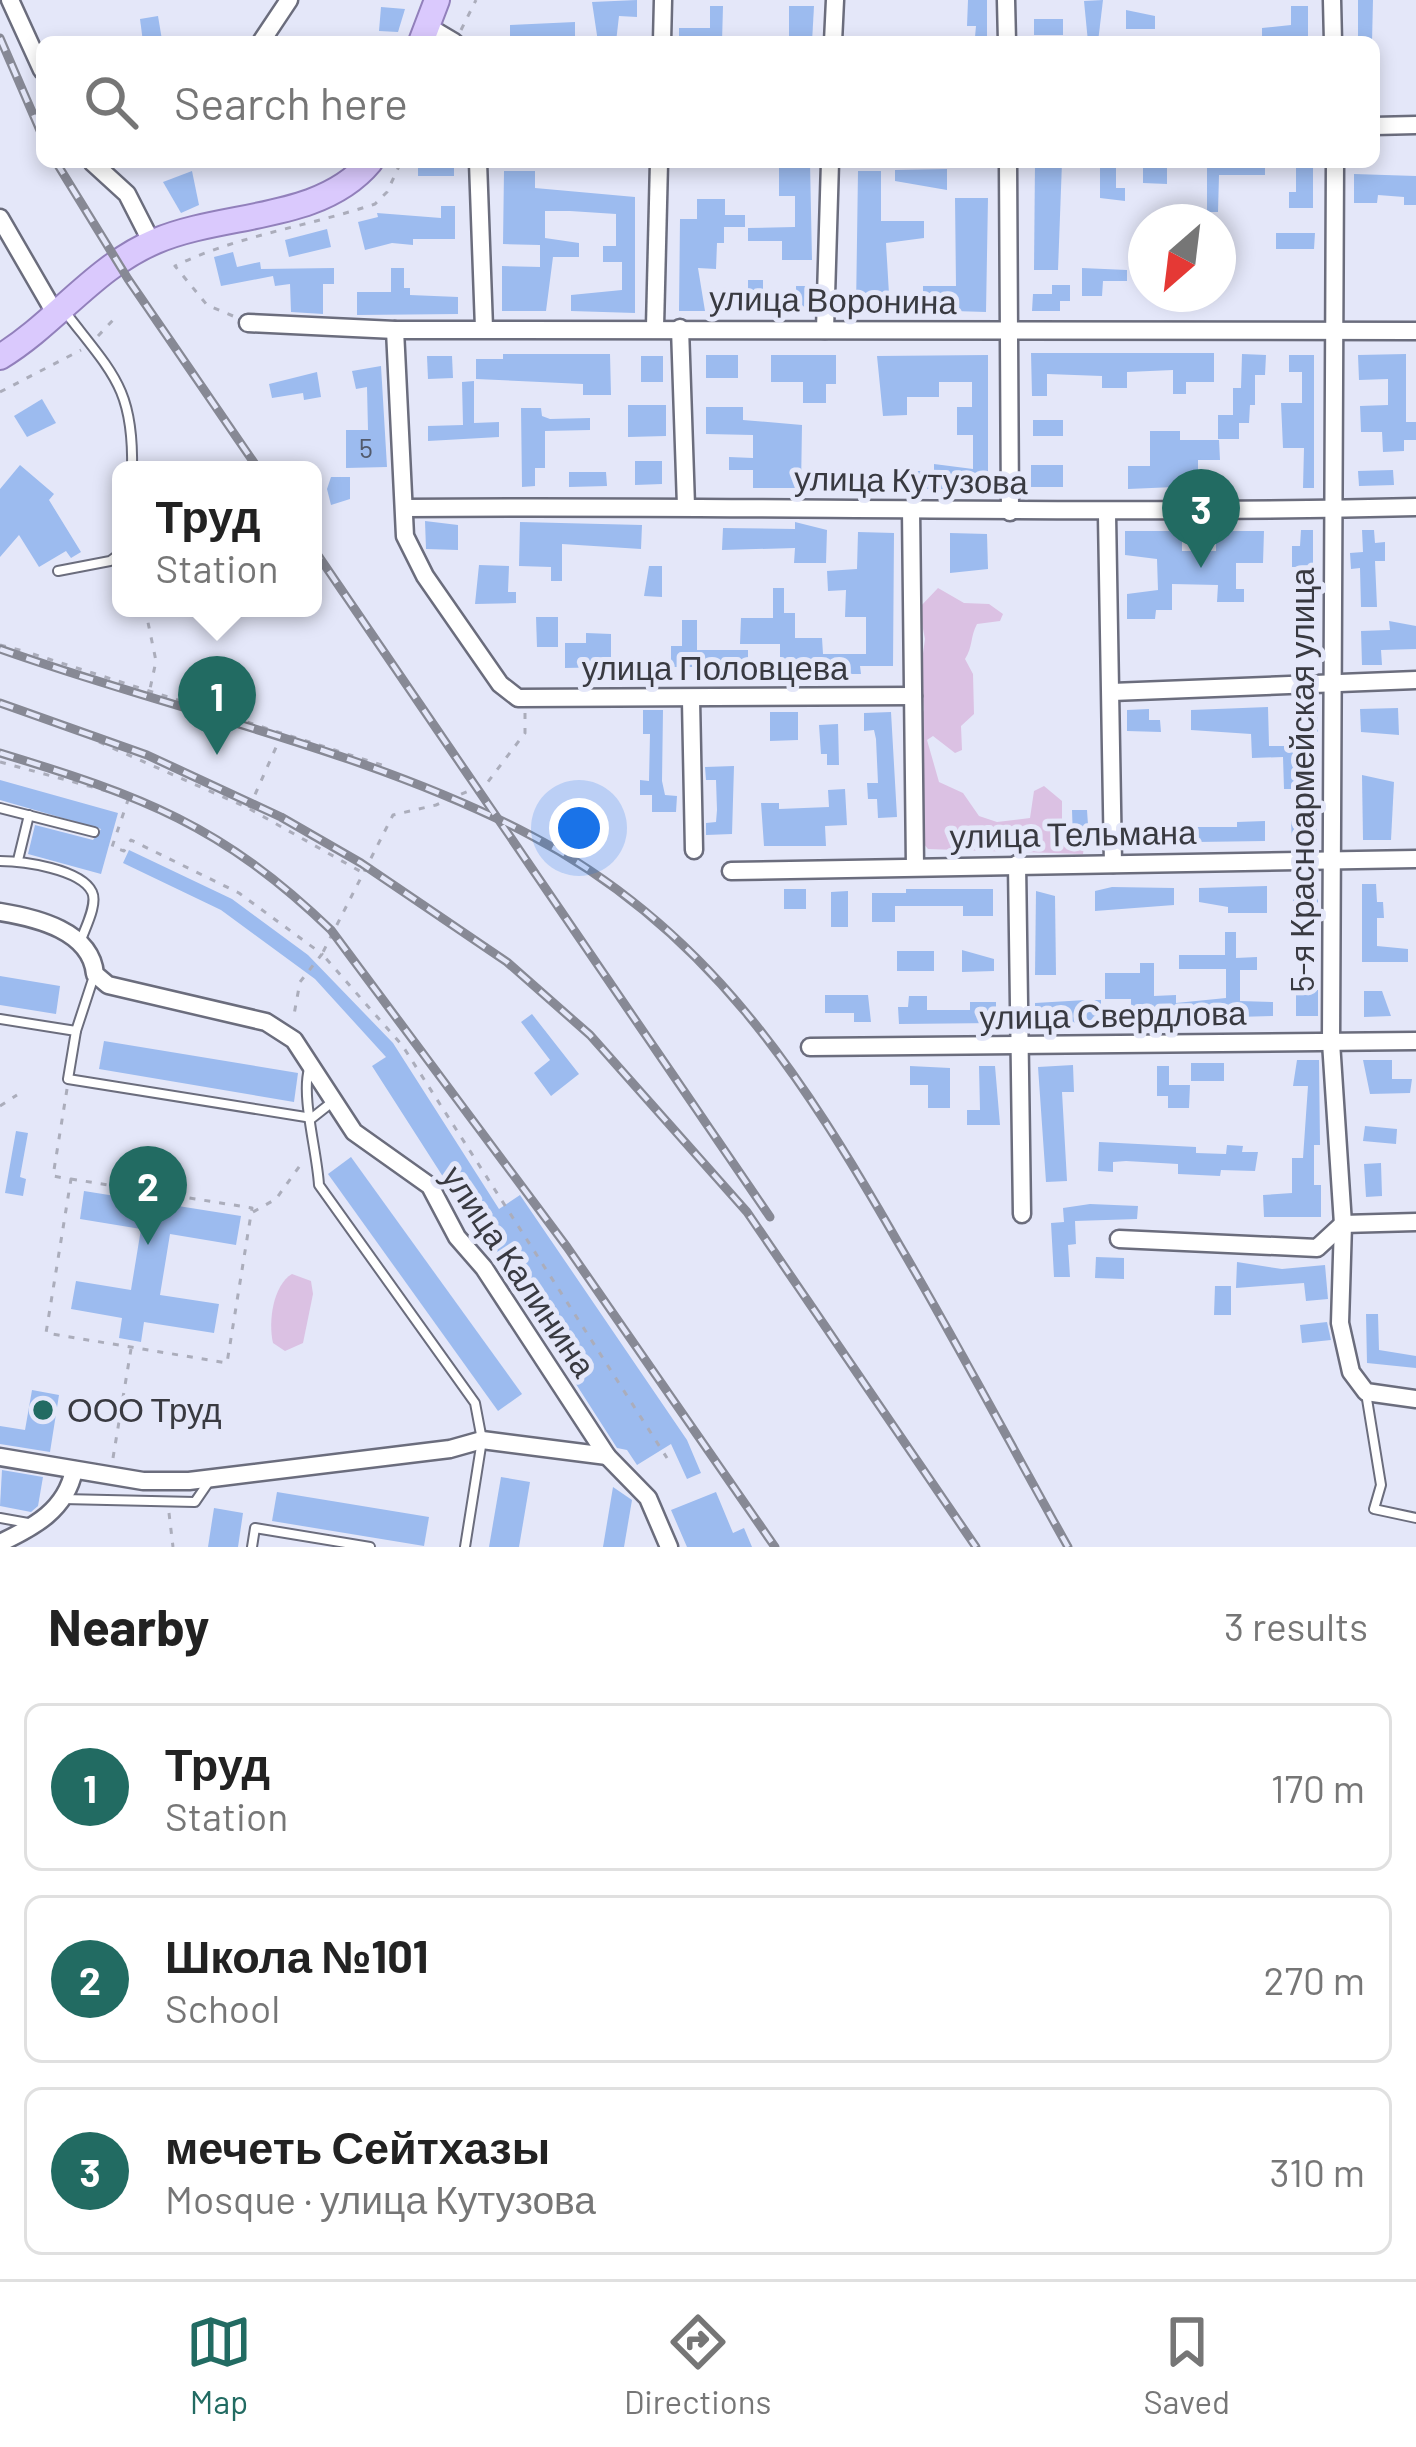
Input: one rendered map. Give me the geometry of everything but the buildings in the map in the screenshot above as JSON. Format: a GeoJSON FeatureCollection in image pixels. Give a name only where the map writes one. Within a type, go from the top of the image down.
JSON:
{"type":"FeatureCollection","features":[{"type":"Feature","properties":{"kind":"main road"},"geometry":{"type":"LineString","coordinates":[[424,34],[437,0]]}},
{"type":"Feature","properties":{"kind":"main road"},"geometry":{"type":"LineString","coordinates":[[0,357],[123,257],[152,243],[332,194],[363,168]]}},
{"type":"Feature","properties":{"kind":"street"},"geometry":{"type":"LineString","coordinates":[[10,0],[36,57]]}},
{"type":"Feature","properties":{"kind":"street"},"geometry":{"type":"LineString","coordinates":[[265,36],[289,0]]}},
{"type":"Feature","properties":{"kind":"street"},"geometry":{"type":"LineString","coordinates":[[662,36],[663,0]]}},
{"type":"Feature","properties":{"kind":"street"},"geometry":{"type":"LineString","coordinates":[[833,36],[835,0]]}},
{"type":"Feature","properties":{"kind":"street"},"geometry":{"type":"LineString","coordinates":[[1006,0],[1007,36]]}},
{"type":"Feature","properties":{"kind":"street"},"geometry":{"type":"LineString","coordinates":[[1332,0],[1333,36]]}},
{"type":"Feature","properties":{"kind":"street"},"geometry":{"type":"LineString","coordinates":[[1380,126],[1416,125]]}},
{"type":"Feature","properties":{"kind":"street"},"geometry":{"type":"LineString","coordinates":[[99,168],[127,194],[152,243]]}},
{"type":"Feature","properties":{"kind":"street"},"geometry":{"type":"LineString","coordinates":[[478,168],[484,328]]}},
{"type":"Feature","properties":{"kind":"street"},"geometry":{"type":"LineString","coordinates":[[655,327],[659,168]]}},
{"type":"Feature","properties":{"kind":"street"},"geometry":{"type":"LineString","coordinates":[[825,330],[830,168]]}},
{"type":"Feature","properties":{"kind":"street"},"geometry":{"type":"LineString","coordinates":[[1008,168],[1010,512]]}},
{"type":"Feature","properties":{"kind":"street","name":"5-я Красноармейская улица"},"geometry":{"type":"LineString","coordinates":[[1335,168],[1330,333],[1331,1042],[1343,1225],[1340,1323],[1352,1372],[1366,1392]]}},
{"type":"Feature","properties":{"kind":"street"},"geometry":{"type":"LineString","coordinates":[[0,218],[58,310]]}},
{"type":"Feature","properties":{"kind":"street","name":"улица Воронина"},"geometry":{"type":"LineString","coordinates":[[248,323],[395,330],[1416,331]]}},
{"type":"Feature","properties":{"kind":"street"},"geometry":{"type":"LineString","coordinates":[[680,328],[686,506]]}},
{"type":"Feature","properties":{"kind":"street"},"geometry":{"type":"LineString","coordinates":[[395,330],[405,536],[425,576],[500,684],[518,698]]}},
{"type":"Feature","properties":{"kind":"street","name":"улица Кутузова"},"geometry":{"type":"LineString","coordinates":[[405,508],[686,506],[1107,514],[1416,507]]}},
{"type":"Feature","properties":{"kind":"street"},"geometry":{"type":"LineString","coordinates":[[911,509],[915,867]]}},
{"type":"Feature","properties":{"kind":"street"},"geometry":{"type":"LineString","coordinates":[[1107,514],[1113,864]]}},
{"type":"Feature","properties":{"kind":"street"},"geometry":{"type":"LineString","coordinates":[[1112,692],[1416,680]]}},
{"type":"Feature","properties":{"kind":"street","name":"улица Половцева"},"geometry":{"type":"LineString","coordinates":[[518,698],[913,696]]}},
{"type":"Feature","properties":{"kind":"street"},"geometry":{"type":"LineString","coordinates":[[692,700],[694,850]]}},
{"type":"Feature","properties":{"kind":"street","name":"улица Тельмана"},"geometry":{"type":"LineString","coordinates":[[731,871],[1416,859]]}},
{"type":"Feature","properties":{"kind":"street"},"geometry":{"type":"LineString","coordinates":[[1017,864],[1022,1214]]}},
{"type":"Feature","properties":{"kind":"street"},"geometry":{"type":"LineString","coordinates":[[0,912],[36,918],[81,940],[94,960],[95,974],[128,992],[266,1022],[294,1040]]}},
{"type":"Feature","properties":{"kind":"street","name":"улица Калинина"},"geometry":{"type":"LineString","coordinates":[[294,1040],[331,1103],[372,1149],[430,1186],[457,1237],[484,1268],[607,1456],[648,1498],[669,1547]]}},
{"type":"Feature","properties":{"kind":"street","name":"улица Свердлова"},"geometry":{"type":"LineString","coordinates":[[810,1048],[1416,1041]]}},
{"type":"Feature","properties":{"kind":"street"},"geometry":{"type":"LineString","coordinates":[[1119,1240],[1317,1248],[1343,1225],[1416,1222]]}},
{"type":"Feature","properties":{"kind":"street"},"geometry":{"type":"LineString","coordinates":[[1366,1392],[1416,1399]]}},
{"type":"Feature","properties":{"kind":"street"},"geometry":{"type":"LineString","coordinates":[[0,1457],[143,1481],[211,1478],[482,1440],[607,1456]]}},
{"type":"Feature","properties":{"kind":"street"},"geometry":{"type":"LineString","coordinates":[[0,1543],[30,1534],[62,1499],[74,1470]]}},
{"type":"Feature","properties":{"kind":"lane"},"geometry":{"type":"LineString","coordinates":[[58,310],[90,344],[131,408],[132,461]]}},
{"type":"Feature","properties":{"kind":"lane"},"geometry":{"type":"LineString","coordinates":[[58,572],[112,560]]}},
{"type":"Feature","properties":{"kind":"lane"},"geometry":{"type":"LineString","coordinates":[[0,808],[94,832]]}},
{"type":"Feature","properties":{"kind":"lane"},"geometry":{"type":"LineString","coordinates":[[17,861],[29,815]]}},
{"type":"Feature","properties":{"kind":"lane"},"geometry":{"type":"LineString","coordinates":[[0,861],[17,861],[79,879],[91,890],[94,898],[81,940]]}},
{"type":"Feature","properties":{"kind":"lane"},"geometry":{"type":"LineString","coordinates":[[95,974],[76,1031],[68,1079],[313,1118],[331,1103]]}},
{"type":"Feature","properties":{"kind":"lane"},"geometry":{"type":"LineString","coordinates":[[0,1019],[76,1031]]}},
{"type":"Feature","properties":{"kind":"lane"},"geometry":{"type":"LineString","coordinates":[[309,1070],[306,1100],[317,1141],[319,1185],[475,1403],[482,1440],[464,1547]]}},
{"type":"Feature","properties":{"kind":"lane"},"geometry":{"type":"LineString","coordinates":[[1366,1392],[1381,1485],[1374,1510],[1416,1518]]}},
{"type":"Feature","properties":{"kind":"lane"},"geometry":{"type":"LineString","coordinates":[[62,1499],[195,1502],[211,1478]]}},
{"type":"Feature","properties":{"kind":"lane"},"geometry":{"type":"LineString","coordinates":[[0,1518],[30,1534]]}},
{"type":"Feature","properties":{"kind":"lane"},"geometry":{"type":"LineString","coordinates":[[252,1547],[255,1528],[370,1547]]}},
{"type":"Feature","properties":{"kind":"path"},"geometry":{"type":"LineString","coordinates":[[458,36],[476,0]]}},
{"type":"Feature","properties":{"kind":"path"},"geometry":{"type":"LineString","coordinates":[[248,323],[207,305],[175,266],[211,248],[269,238],[375,204],[387,193],[398,168]]}},
{"type":"Feature","properties":{"kind":"path"},"geometry":{"type":"LineString","coordinates":[[0,392],[90,344],[113,320]]}},
{"type":"Feature","properties":{"kind":"path"},"geometry":{"type":"LineString","coordinates":[[147,617],[156,662],[149,691]]}},
{"type":"Feature","properties":{"kind":"path"},"geometry":{"type":"LineString","coordinates":[[0,645],[385,766]]}},
{"type":"Feature","properties":{"kind":"path"},"geometry":{"type":"LineString","coordinates":[[294,1040],[292,1008],[300,982],[322,954],[392,815],[436,806],[488,783],[526,733],[529,721],[518,698]]}},
{"type":"Feature","properties":{"kind":"path"},"geometry":{"type":"LineString","coordinates":[[248,808],[282,733]]}},
{"type":"Feature","properties":{"kind":"path"},"geometry":{"type":"LineString","coordinates":[[100,742],[248,808],[365,874]]}},
{"type":"Feature","properties":{"kind":"path"},"geometry":{"type":"LineString","coordinates":[[0,762],[129,796],[112,847],[124,851],[131,840],[239,893],[322,954],[402,1045],[668,1458]]}},
{"type":"Feature","properties":{"kind":"path"},"geometry":{"type":"LineString","coordinates":[[68,1079],[52,1176],[71,1179],[252,1208],[227,1363],[46,1333],[71,1179]]}},
{"type":"Feature","properties":{"kind":"path"},"geometry":{"type":"LineString","coordinates":[[0,1106],[17,1095]]}},
{"type":"Feature","properties":{"kind":"path"},"geometry":{"type":"LineString","coordinates":[[251,1213],[276,1199],[317,1141]]}},
{"type":"Feature","properties":{"kind":"path"},"geometry":{"type":"LineString","coordinates":[[110,1475],[131,1347]]}},
{"type":"Feature","properties":{"kind":"path"},"geometry":{"type":"LineString","coordinates":[[169,1504],[173,1547]]}},
{"type":"Feature","properties":{"kind":"shaded area"},"geometry":{"type":"Polygon","coordinates":[[[938,588],[964,603],[989,604],[1003,614],[1000,621],[977,624],[965,659],[973,674],[974,714],[961,726],[962,750],[955,753],[933,736],[927,740],[939,782],[963,793],[979,816],[997,822],[1030,818],[1034,791],[1044,786],[1062,801],[1062,839],[1084,846],[1083,854],[928,849],[923,843],[914,728],[924,710],[920,675],[925,639],[919,608],[938,588]]]}},
{"type":"Feature","properties":{"kind":"shaded area"},"geometry":{"type":"Polygon","coordinates":[[[292,1274],[311,1281],[313,1294],[303,1343],[285,1351],[273,1343],[271,1325],[276,1295],[292,1274]]]}},
{"type":"Feature","properties":{"kind":"railway"},"geometry":{"type":"LineString","coordinates":[[0,38],[36,121]]}},
{"type":"Feature","properties":{"kind":"railway"},"geometry":{"type":"LineString","coordinates":[[60,168],[128,279],[253,461]]}},
{"type":"Feature","properties":{"kind":"railway"},"geometry":{"type":"LineString","coordinates":[[322,561],[770,1217]]}},
{"type":"Feature","properties":{"kind":"railway"},"geometry":{"type":"LineString","coordinates":[[0,649],[337,755],[468,805],[593,872],[649,915],[700,961],[745,1012],[826,1124],[922,1283],[1068,1547]]}},
{"type":"Feature","properties":{"kind":"railway"},"geometry":{"type":"LineString","coordinates":[[0,703],[147,755],[281,817],[361,863],[507,962],[590,1035],[747,1212],[976,1547]]}},
{"type":"Feature","properties":{"kind":"railway"},"geometry":{"type":"LineString","coordinates":[[0,753],[96,784],[178,818],[253,864],[331,930],[567,1247],[775,1547]]}},
{"type":"Feature","properties":{"kind":"place","name":"мечеть Сейтхазы"},"geometry":{"type":"Point","coordinates":[1201,568]}},
{"type":"Feature","properties":{"kind":"place","name":"Труд"},"geometry":{"type":"Point","coordinates":[217,755]}},
{"type":"Feature","properties":{"kind":"place","name":"Школа №101"},"geometry":{"type":"Point","coordinates":[148,1245]}},
{"type":"Feature","properties":{"kind":"place","name":"ООО Труд"},"geometry":{"type":"Point","coordinates":[43,1410]}}]}
